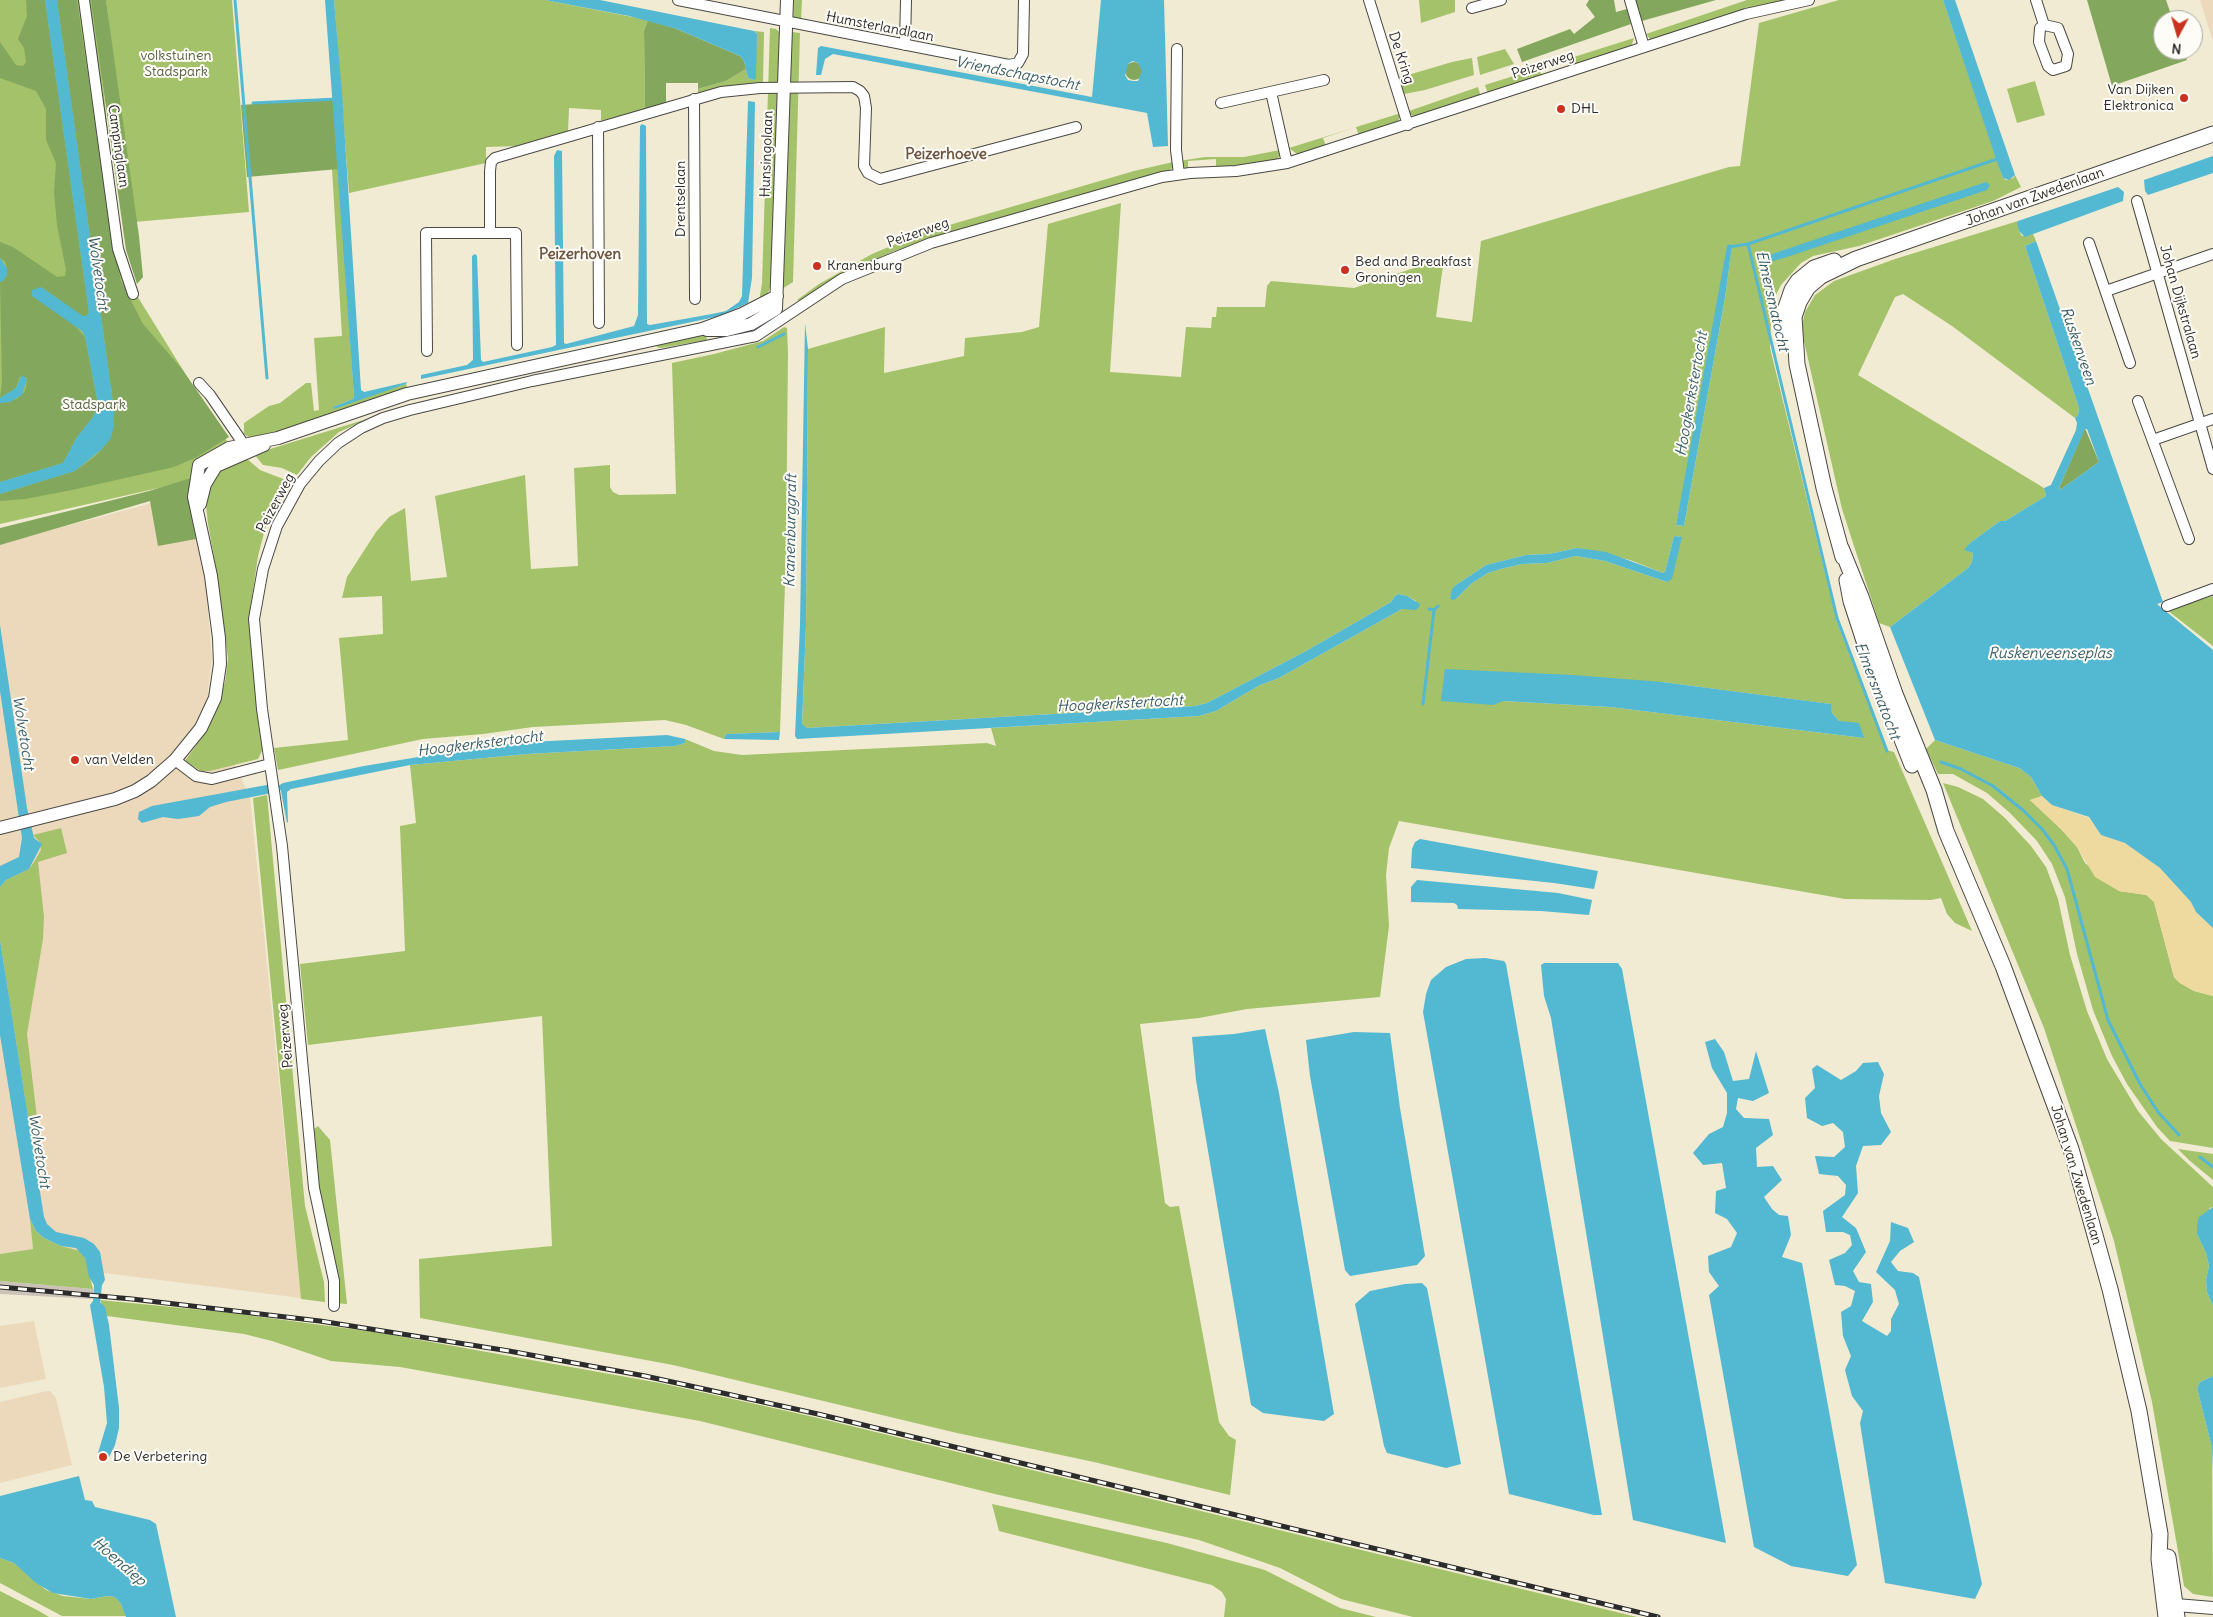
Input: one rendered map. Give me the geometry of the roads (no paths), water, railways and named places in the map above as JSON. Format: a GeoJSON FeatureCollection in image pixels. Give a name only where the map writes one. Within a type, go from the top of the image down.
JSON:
{"type":"FeatureCollection","features":[{"type":"Feature","properties":{"kind":"main road","name":"Johan van Zwedenlaan"},"geometry":{"type":"LineString","coordinates":[[2171,1614],[2159,1559],[2160,1534],[2149,1463],[2126,1350],[2071,1149],[2004,966],[1946,830],[1934,790],[1895,694],[1861,597],[1841,548],[1824,488],[1797,364],[1793,326],[1796,309],[1803,294],[1821,276],[1856,259],[2213,134]]}},
{"type":"Feature","properties":{"kind":"street","name":"Campinglaan"},"geometry":{"type":"LineString","coordinates":[[84,0],[118,249],[133,294]]}},
{"type":"Feature","properties":{"kind":"street","name":"Humsterlandlaan"},"geometry":{"type":"LineString","coordinates":[[678,0],[1009,66],[1018,63],[1022,54],[1024,0]]}},
{"type":"Feature","properties":{"kind":"street","name":"Hunsingolaan"},"geometry":{"type":"LineString","coordinates":[[649,340],[702,329],[727,330],[743,327],[758,321],[776,302],[787,0]]}},
{"type":"Feature","properties":{"kind":"street"},"geometry":{"type":"LineString","coordinates":[[905,45],[906,0]]}},
{"type":"Feature","properties":{"kind":"street","name":"De Kring"},"geometry":{"type":"LineString","coordinates":[[1369,0],[1408,125]]}},
{"type":"Feature","properties":{"kind":"street"},"geometry":{"type":"LineString","coordinates":[[1472,8],[1501,0]]}},
{"type":"Feature","properties":{"kind":"street"},"geometry":{"type":"LineString","coordinates":[[1630,0],[1644,47]]}},
{"type":"Feature","properties":{"kind":"street","name":"Peizerweg"},"geometry":{"type":"LineString","coordinates":[[334,1306],[334,1281],[314,1188],[295,971],[275,788],[261,701],[255,637],[257,597],[263,569],[277,526],[300,484],[319,461],[338,443],[361,428],[383,418],[532,381],[652,355],[756,336],[842,279],[931,243],[1144,181],[1178,174],[1236,171],[1287,162],[1408,125],[1746,14],[1810,0]]}},
{"type":"Feature","properties":{"kind":"street"},"geometry":{"type":"LineString","coordinates":[[2036,0],[2044,25]]}},
{"type":"Feature","properties":{"kind":"street"},"geometry":{"type":"LineString","coordinates":[[1177,49],[1176,150],[1178,174]]}},
{"type":"Feature","properties":{"kind":"street"},"geometry":{"type":"LineString","coordinates":[[1221,103],[1324,80]]}},
{"type":"Feature","properties":{"kind":"street"},"geometry":{"type":"LineString","coordinates":[[490,233],[491,162],[502,155],[721,92],[784,88],[853,88],[860,91],[864,96],[866,108],[864,166],[868,173],[880,179],[1076,127]]}},
{"type":"Feature","properties":{"kind":"street"},"geometry":{"type":"LineString","coordinates":[[1271,92],[1287,162]]}},
{"type":"Feature","properties":{"kind":"street","name":"Drentselaan"},"geometry":{"type":"LineString","coordinates":[[694,99],[695,299]]}},
{"type":"Feature","properties":{"kind":"street"},"geometry":{"type":"LineString","coordinates":[[598,127],[599,323]]}},
{"type":"Feature","properties":{"kind":"street","name":"Johan Dijkstralaan"},"geometry":{"type":"LineString","coordinates":[[2138,201],[2213,469]]}},
{"type":"Feature","properties":{"kind":"street"},"geometry":{"type":"LineString","coordinates":[[427,351],[426,233],[516,233],[517,345]]}},
{"type":"Feature","properties":{"kind":"street"},"geometry":{"type":"LineString","coordinates":[[2089,243],[2130,363]]}},
{"type":"Feature","properties":{"kind":"street"},"geometry":{"type":"LineString","coordinates":[[2106,291],[2213,254]]}},
{"type":"Feature","properties":{"kind":"street"},"geometry":{"type":"LineString","coordinates":[[0,828],[125,796],[143,787],[175,760],[191,741],[208,714],[215,698],[220,664],[215,606],[194,490],[199,465],[219,452],[246,449],[407,394],[649,340],[652,355]]}},
{"type":"Feature","properties":{"kind":"street"},"geometry":{"type":"LineString","coordinates":[[199,383],[210,395],[246,449]]}},
{"type":"Feature","properties":{"kind":"street"},"geometry":{"type":"LineString","coordinates":[[2138,401],[2189,538]]}},
{"type":"Feature","properties":{"kind":"street"},"geometry":{"type":"LineString","coordinates":[[2152,440],[2213,419]]}},
{"type":"Feature","properties":{"kind":"street"},"geometry":{"type":"LineString","coordinates":[[2167,606],[2213,589]]}},
{"type":"Feature","properties":{"kind":"street"},"geometry":{"type":"LineString","coordinates":[[175,760],[196,776],[212,779],[270,764]]}},
{"type":"Feature","properties":{"kind":"street"},"geometry":{"type":"LineString","coordinates":[[2171,1614],[2213,1608]]}},
{"type":"Feature","properties":{"kind":"water"},"geometry":{"type":"Polygon","coordinates":[[[45,0],[57,0],[114,409],[114,425],[111,438],[102,449],[75,471],[0,494],[0,482],[63,463],[77,437],[93,417],[98,404],[85,337],[82,331],[32,296],[32,290],[41,287],[83,316],[89,313],[45,0]]]}},
{"type":"Feature","properties":{"kind":"water"},"geometry":{"type":"Polygon","coordinates":[[[325,0],[334,0],[342,93],[361,390],[364,392],[407,382],[406,384],[334,409],[333,407],[353,399],[354,396],[325,0]]]}},
{"type":"Feature","properties":{"kind":"water"},"geometry":{"type":"Polygon","coordinates":[[[545,0],[600,0],[754,31],[757,34],[756,78],[754,80],[748,78],[744,61],[740,56],[677,29],[629,16],[545,0]]]}},
{"type":"Feature","properties":{"kind":"water"},"geometry":{"type":"Polygon","coordinates":[[[1101,0],[1164,0],[1168,146],[1153,147],[1147,113],[833,54],[825,59],[821,75],[816,75],[818,48],[821,46],[1092,97],[1101,0]],[[1133,61],[1129,63],[1125,75],[1128,80],[1138,81],[1142,71],[1138,63],[1133,61]]]}},
{"type":"Feature","properties":{"kind":"water"},"geometry":{"type":"Polygon","coordinates":[[[1943,0],[1955,0],[2015,175],[2009,180],[2003,178],[1996,159],[1943,0]]]}},
{"type":"Feature","properties":{"kind":"water"},"geometry":{"type":"Polygon","coordinates":[[[748,101],[755,102],[752,278],[748,303],[720,316],[421,379],[421,375],[467,365],[473,360],[472,256],[475,254],[477,256],[481,360],[483,362],[556,345],[554,156],[557,150],[562,151],[564,343],[634,326],[638,315],[640,126],[642,124],[646,126],[647,324],[726,311],[739,302],[742,296],[748,101]]]}},
{"type":"Feature","properties":{"kind":"water"},"geometry":{"type":"Polygon","coordinates":[[[2213,156],[2213,173],[2148,195],[2145,191],[2144,180],[2213,156]]]}},
{"type":"Feature","properties":{"kind":"water"},"geometry":{"type":"Polygon","coordinates":[[[1986,182],[1990,185],[1987,190],[1784,258],[1773,261],[1770,259],[1770,255],[1781,251],[1986,182]]]}},
{"type":"Feature","properties":{"kind":"water"},"geometry":{"type":"Polygon","coordinates":[[[2118,187],[2124,192],[2123,201],[2025,237],[2019,231],[2018,221],[2118,187]]]}},
{"type":"Feature","properties":{"kind":"water","name":"Ruskenveenseplas"},"geometry":{"type":"Polygon","coordinates":[[[2036,241],[2163,602],[2157,604],[2213,650],[2213,928],[2196,912],[2191,902],[2160,868],[2125,843],[2101,835],[2089,817],[2052,805],[2042,796],[2031,777],[2019,768],[1935,740],[1890,627],[1968,568],[1972,562],[1973,553],[1964,550],[1970,543],[2000,521],[2005,521],[2046,496],[2044,488],[2051,485],[2076,430],[2077,423],[2075,418],[2078,415],[2079,408],[2025,246],[2036,241]],[[2085,429],[2059,488],[2060,490],[2099,462],[2087,429],[2085,429]]]}},
{"type":"Feature","properties":{"kind":"water"},"geometry":{"type":"Polygon","coordinates":[[[1730,244],[1732,246],[1725,298],[1684,526],[1676,525],[1727,246],[1730,244]]]}},
{"type":"Feature","properties":{"kind":"water"},"geometry":{"type":"Polygon","coordinates":[[[0,258],[7,268],[7,275],[0,282],[0,258]]]}},
{"type":"Feature","properties":{"kind":"water"},"geometry":{"type":"Polygon","coordinates":[[[805,323],[808,349],[806,626],[802,724],[807,728],[1195,706],[1207,703],[1306,651],[1391,602],[1398,594],[1407,596],[1420,604],[1419,607],[1416,610],[1402,609],[1279,678],[1260,685],[1216,711],[1199,716],[797,739],[795,736],[800,625],[805,323]]]}},
{"type":"Feature","properties":{"kind":"water"},"geometry":{"type":"Polygon","coordinates":[[[22,375],[27,379],[22,395],[10,402],[0,403],[0,398],[16,388],[22,375]]]}},
{"type":"Feature","properties":{"kind":"water"},"geometry":{"type":"Polygon","coordinates":[[[1674,536],[1682,537],[1672,579],[1667,582],[1605,561],[1576,556],[1547,563],[1522,564],[1488,573],[1471,584],[1456,599],[1452,600],[1450,598],[1452,589],[1456,585],[1486,565],[1526,555],[1549,554],[1577,548],[1606,552],[1663,573],[1665,572],[1674,536]]]}},
{"type":"Feature","properties":{"kind":"water"},"geometry":{"type":"Polygon","coordinates":[[[0,625],[27,808],[34,838],[42,844],[29,869],[6,880],[0,887],[0,866],[19,857],[22,838],[0,691],[0,625]]]}},
{"type":"Feature","properties":{"kind":"water"},"geometry":{"type":"Polygon","coordinates":[[[1445,669],[1573,675],[1662,682],[1831,704],[1832,713],[1839,721],[1859,723],[1864,738],[1610,707],[1503,701],[1493,705],[1441,701],[1445,669]]]}},
{"type":"Feature","properties":{"kind":"water"},"geometry":{"type":"Polygon","coordinates":[[[780,732],[779,740],[724,739],[726,734],[780,732]]]}},
{"type":"Feature","properties":{"kind":"water"},"geometry":{"type":"Polygon","coordinates":[[[667,735],[685,739],[685,743],[675,746],[527,754],[410,765],[291,789],[287,792],[287,823],[281,791],[278,786],[283,783],[364,766],[479,747],[530,742],[667,735]]]}},
{"type":"Feature","properties":{"kind":"water"},"geometry":{"type":"Polygon","coordinates":[[[272,784],[272,793],[210,807],[199,816],[178,819],[163,817],[142,823],[138,819],[139,812],[152,806],[272,784]]]}},
{"type":"Feature","properties":{"kind":"water"},"geometry":{"type":"Polygon","coordinates":[[[1420,839],[1598,871],[1594,889],[1411,868],[1412,849],[1415,842],[1420,839]]]}},
{"type":"Feature","properties":{"kind":"water"},"geometry":{"type":"Polygon","coordinates":[[[1417,880],[1558,893],[1592,900],[1589,915],[1541,911],[1458,909],[1454,903],[1411,902],[1411,887],[1417,880]]]}},
{"type":"Feature","properties":{"kind":"water"},"geometry":{"type":"Polygon","coordinates":[[[0,940],[44,1217],[47,1224],[56,1232],[84,1238],[94,1244],[100,1252],[105,1280],[102,1285],[100,1302],[105,1307],[109,1325],[119,1408],[119,1428],[115,1445],[109,1457],[98,1453],[107,1423],[104,1387],[90,1305],[93,1301],[94,1285],[89,1277],[85,1258],[76,1248],[61,1246],[44,1238],[36,1231],[30,1219],[0,1035],[0,940]]]}},
{"type":"Feature","properties":{"kind":"water"},"geometry":{"type":"Polygon","coordinates":[[[1485,958],[1504,961],[1506,964],[1602,1515],[1594,1515],[1509,1494],[1423,1012],[1431,980],[1446,967],[1466,959],[1485,958]]]}},
{"type":"Feature","properties":{"kind":"water"},"geometry":{"type":"Polygon","coordinates":[[[1544,963],[1618,963],[1622,969],[1726,1543],[1633,1520],[1551,1018],[1544,996],[1541,965],[1544,963]]]}},
{"type":"Feature","properties":{"kind":"water"},"geometry":{"type":"Polygon","coordinates":[[[1265,1029],[1279,1093],[1334,1414],[1324,1421],[1263,1413],[1251,1405],[1196,1080],[1192,1037],[1234,1034],[1265,1029]]]}},
{"type":"Feature","properties":{"kind":"water"},"geometry":{"type":"Polygon","coordinates":[[[1354,1032],[1390,1033],[1400,1108],[1425,1256],[1417,1265],[1350,1276],[1345,1270],[1310,1076],[1306,1040],[1354,1032]]]}},
{"type":"Feature","properties":{"kind":"water"},"geometry":{"type":"Polygon","coordinates":[[[1715,1039],[1724,1052],[1733,1081],[1749,1079],[1756,1051],[1769,1093],[1753,1101],[1738,1098],[1736,1109],[1744,1118],[1769,1119],[1773,1135],[1756,1148],[1757,1167],[1773,1166],[1782,1180],[1764,1197],[1772,1209],[1779,1215],[1788,1216],[1791,1235],[1782,1257],[1802,1263],[1857,1565],[1848,1576],[1791,1566],[1754,1547],[1709,1295],[1719,1286],[1709,1272],[1708,1256],[1731,1247],[1737,1233],[1727,1219],[1715,1213],[1716,1191],[1726,1188],[1722,1163],[1703,1165],[1693,1153],[1709,1134],[1723,1127],[1727,1113],[1727,1093],[1712,1068],[1705,1042],[1715,1039]]]}},
{"type":"Feature","properties":{"kind":"water"},"geometry":{"type":"Polygon","coordinates":[[[1878,1062],[1884,1074],[1879,1096],[1881,1113],[1891,1132],[1881,1145],[1863,1146],[1856,1166],[1858,1193],[1842,1217],[1856,1228],[1866,1252],[1853,1271],[1859,1282],[1871,1284],[1873,1302],[1862,1321],[1887,1336],[1891,1331],[1891,1319],[1899,1304],[1895,1290],[1876,1272],[1890,1241],[1891,1222],[1908,1228],[1914,1242],[1900,1251],[1891,1262],[1898,1271],[1913,1273],[1919,1277],[1982,1584],[1975,1599],[1885,1583],[1860,1423],[1863,1411],[1852,1396],[1845,1370],[1851,1356],[1843,1336],[1841,1312],[1851,1306],[1855,1291],[1845,1286],[1835,1285],[1829,1260],[1845,1253],[1852,1245],[1850,1235],[1843,1232],[1826,1232],[1823,1211],[1845,1195],[1846,1185],[1838,1176],[1819,1174],[1815,1156],[1834,1157],[1845,1147],[1843,1132],[1833,1123],[1822,1126],[1807,1118],[1805,1098],[1815,1088],[1812,1069],[1817,1065],[1841,1080],[1856,1071],[1863,1063],[1878,1062]]]}},
{"type":"Feature","properties":{"kind":"water"},"geometry":{"type":"Polygon","coordinates":[[[2213,1207],[2213,1306],[2207,1292],[2206,1280],[2209,1266],[2206,1253],[2197,1234],[2197,1225],[2199,1217],[2213,1207]]]}},
{"type":"Feature","properties":{"kind":"water"},"geometry":{"type":"Polygon","coordinates":[[[1422,1283],[1427,1288],[1461,1464],[1446,1468],[1387,1453],[1355,1304],[1370,1291],[1405,1284],[1422,1283]]]}},
{"type":"Feature","properties":{"kind":"water"},"geometry":{"type":"Polygon","coordinates":[[[2213,1376],[2213,1471],[2212,1448],[2197,1388],[2200,1382],[2213,1376]]]}},
{"type":"Feature","properties":{"kind":"water","name":"Hoendiep"},"geometry":{"type":"Polygon","coordinates":[[[79,1476],[85,1500],[92,1501],[95,1507],[150,1520],[156,1524],[176,1617],[126,1617],[121,1604],[115,1597],[107,1596],[91,1599],[53,1593],[36,1583],[14,1563],[0,1558],[0,1496],[79,1476]]]}},
{"type":"Feature","properties":{"kind":"waterway"},"geometry":{"type":"LineString","coordinates":[[235,0],[267,378]]}},
{"type":"Feature","properties":{"kind":"waterway"},"geometry":{"type":"LineString","coordinates":[[253,103],[338,99]]}},
{"type":"Feature","properties":{"kind":"waterway","name":"Elmersmatocht"},"geometry":{"type":"LineString","coordinates":[[1887,751],[1837,618],[1748,244],[2000,158]]}},
{"type":"Feature","properties":{"kind":"waterway"},"geometry":{"type":"LineString","coordinates":[[1729,247],[1748,244]]}},
{"type":"Feature","properties":{"kind":"waterway","name":"Kranenburggraft"},"geometry":{"type":"LineString","coordinates":[[758,347],[784,334]]}},
{"type":"Feature","properties":{"kind":"waterway","name":"Hoogkerkstertocht"},"geometry":{"type":"LineString","coordinates":[[1429,609],[1434,610],[1438,606]]}},
{"type":"Feature","properties":{"kind":"waterway"},"geometry":{"type":"LineString","coordinates":[[1423,704],[1434,610]]}},
{"type":"Feature","properties":{"kind":"waterway","name":"Elmersmatocht"},"geometry":{"type":"LineString","coordinates":[[1941,762],[1961,769],[1993,786],[2024,811],[2042,829],[2054,845],[2067,869],[2108,1020],[2140,1084],[2158,1112],[2179,1135]]}},
{"type":"Feature","properties":{"kind":"waterway","name":"Elmersmatocht"},"geometry":{"type":"LineString","coordinates":[[2200,1157],[2213,1167]]}},
{"type":"Feature","properties":{"kind":"railway"},"geometry":{"type":"LineString","coordinates":[[0,1287],[132,1299],[320,1321],[509,1351],[645,1376],[818,1414],[1658,1617]]}},
{"type":"Feature","properties":{"kind":"place","name":"Van Dijken Elektronica"},"geometry":{"type":"Point","coordinates":[2184,98]}},
{"type":"Feature","properties":{"kind":"place","name":"DHL"},"geometry":{"type":"Point","coordinates":[1561,109]}},
{"type":"Feature","properties":{"kind":"place","name":"Kranenburg"},"geometry":{"type":"Point","coordinates":[817,266]}},
{"type":"Feature","properties":{"kind":"place","name":"Bed and Breakfast Groningen"},"geometry":{"type":"Point","coordinates":[1345,270]}},
{"type":"Feature","properties":{"kind":"place","name":"van Velden"},"geometry":{"type":"Point","coordinates":[75,760]}},
{"type":"Feature","properties":{"kind":"place","name":"De Verbetering"},"geometry":{"type":"Point","coordinates":[103,1457]}},
{"type":"Feature","properties":{"kind":"district","name":"Peizerhoeve"},"geometry":{"type":"Point","coordinates":[946,155]}},
{"type":"Feature","properties":{"kind":"district","name":"Peizerhoven"},"geometry":{"type":"Point","coordinates":[580,255]}},
{"type":"Feature","properties":{"kind":"park label","name":"volkstuinen Stadspark"},"geometry":{"type":"Point","coordinates":[176,64]}},
{"type":"Feature","properties":{"kind":"park label","name":"Stadspark"},"geometry":{"type":"Point","coordinates":[94,405]}},
{"type":"Feature","properties":{"kind":"water label","name":"Vriendschapstocht"},"geometry":{"type":"Point","coordinates":[1017,74]}},
{"type":"Feature","properties":{"kind":"water label","name":"Wolvetocht"},"geometry":{"type":"Point","coordinates":[98,273]}},
{"type":"Feature","properties":{"kind":"water label","name":"Ruskenveen"},"geometry":{"type":"Point","coordinates":[2078,346]}},
{"type":"Feature","properties":{"kind":"water label","name":"Wolvetocht"},"geometry":{"type":"Point","coordinates":[23,733]}},
{"type":"Feature","properties":{"kind":"water label","name":"Wolvetocht"},"geometry":{"type":"Point","coordinates":[39,1151]}}]}
